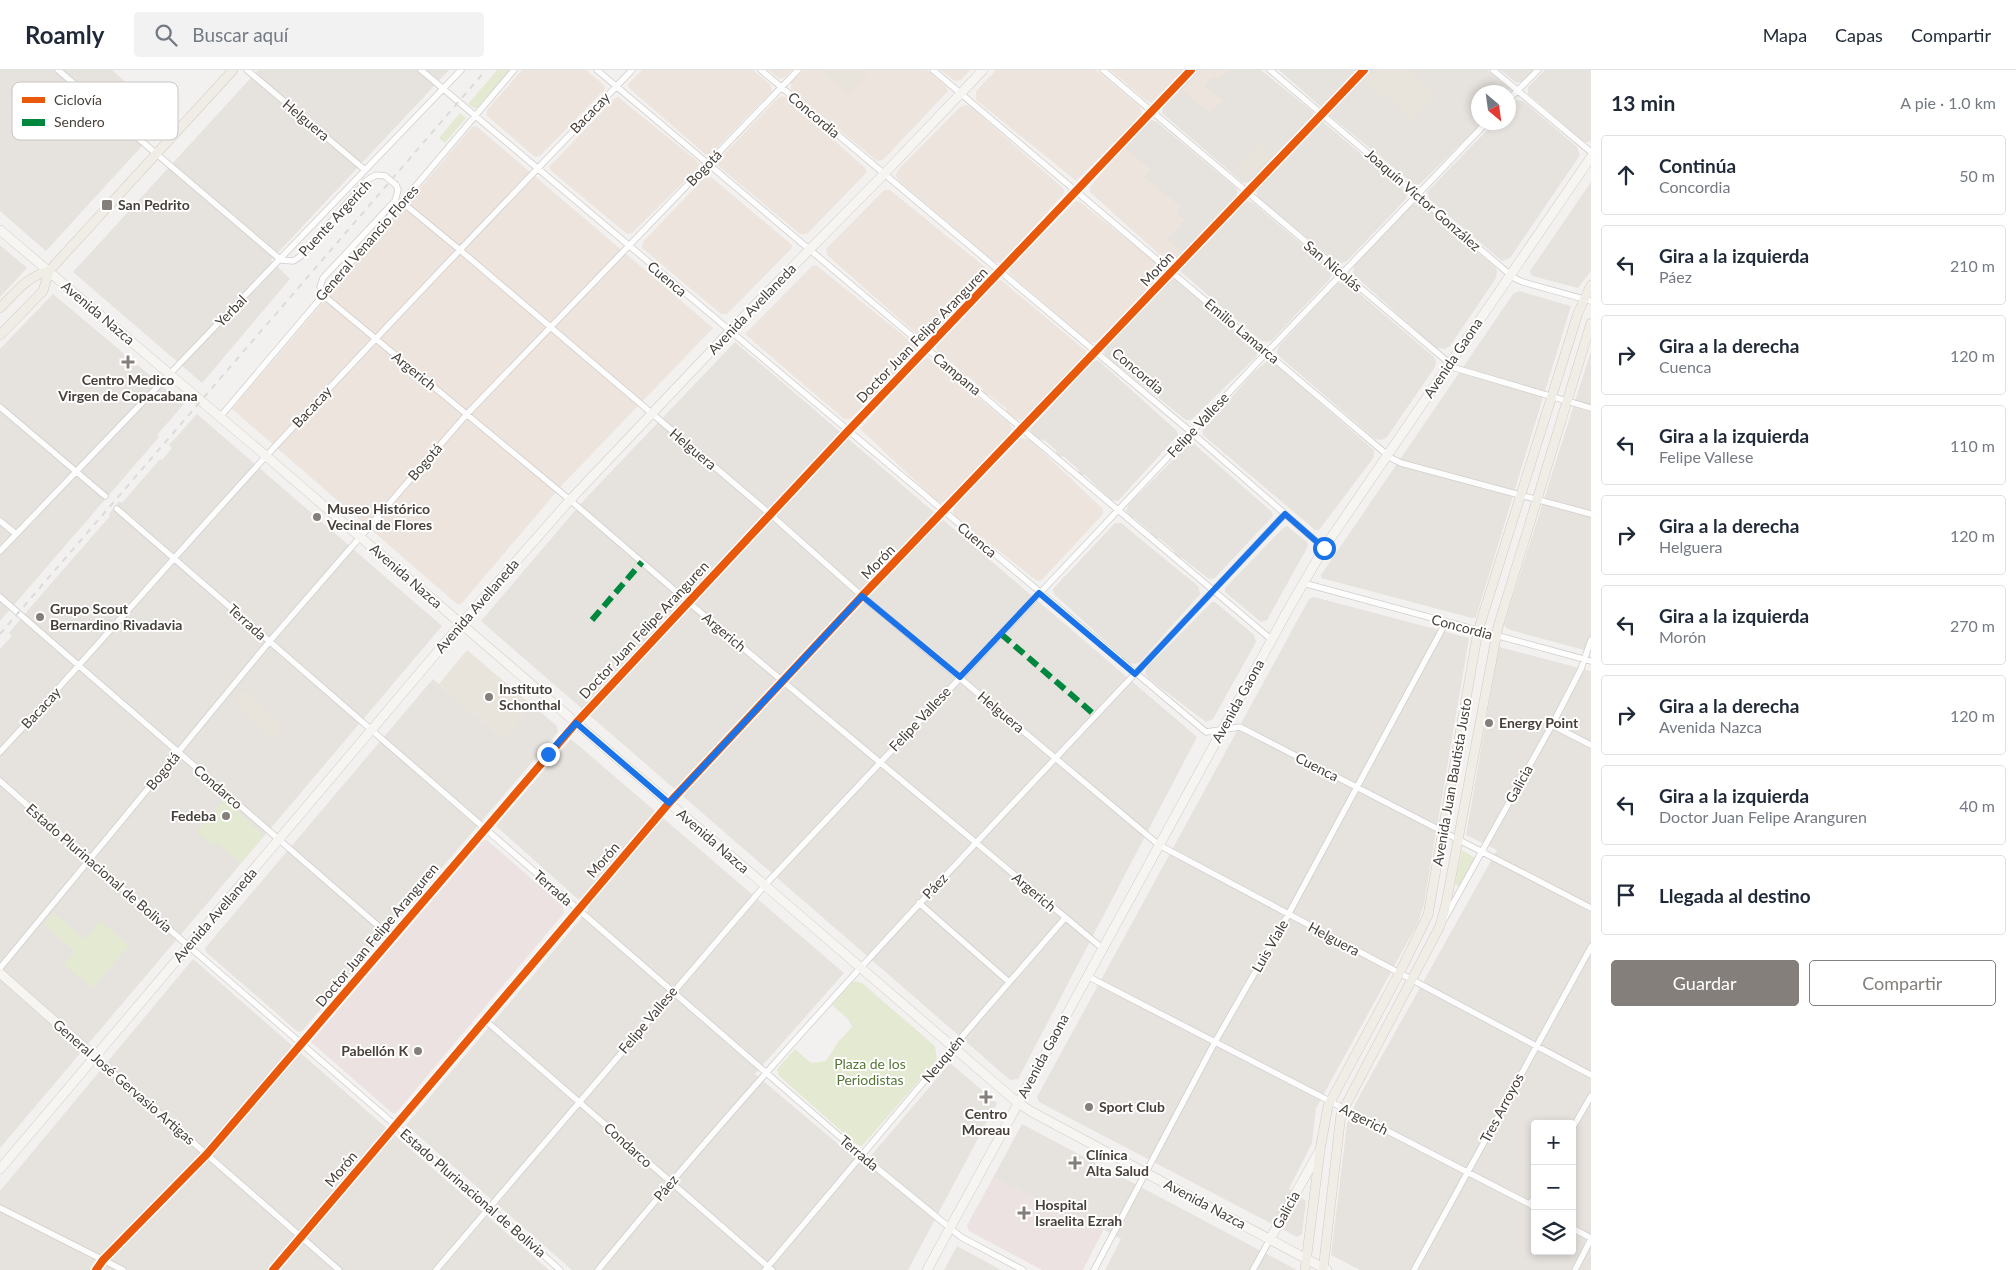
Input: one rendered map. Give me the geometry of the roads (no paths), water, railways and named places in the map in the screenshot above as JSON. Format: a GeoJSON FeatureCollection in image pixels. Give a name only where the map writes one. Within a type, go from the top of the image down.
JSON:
{"type":"FeatureCollection","features":[{"type":"Feature","properties":{"kind":"main road"},"geometry":{"type":"LineString","coordinates":[[178,131],[233,70]]}},
{"type":"Feature","properties":{"kind":"main road","name":"Avenida Avellaneda"},"geometry":{"type":"LineString","coordinates":[[0,1169],[461,624],[570,500],[729,331],[884,174],[983,70]]}},
{"type":"Feature","properties":{"kind":"main road"},"geometry":{"type":"LineString","coordinates":[[0,335],[43,291],[49,272],[170,140]]}},
{"type":"Feature","properties":{"kind":"main road","name":"Avenida Gaona"},"geometry":{"type":"LineString","coordinates":[[927,1270],[948,1228],[1303,583],[1324,548],[1387,454],[1591,158]]}},
{"type":"Feature","properties":{"kind":"main road","name":"Avenida Nazca"},"geometry":{"type":"LineString","coordinates":[[0,230],[220,416],[1018,1103],[1325,1269]]}},
{"type":"Feature","properties":{"kind":"main road"},"geometry":{"type":"LineString","coordinates":[[0,308],[29,278],[37,274],[49,272]]}},
{"type":"Feature","properties":{"kind":"main road","name":"Avenida Juan Bautista Justo"},"geometry":{"type":"LineString","coordinates":[[1305,1270],[1320,1150],[1329,1101],[1399,974],[1428,915],[1478,631],[1551,397],[1591,285]]}},
{"type":"Feature","properties":{"kind":"main road","name":"Avenida Juan Bautista Justo"},"geometry":{"type":"LineString","coordinates":[[1325,1269],[1338,1134],[1343,1109],[1440,926],[1496,636],[1591,323]]}},
{"type":"Feature","properties":{"kind":"main road","name":"General José Gervasio Artigas"},"geometry":{"type":"LineString","coordinates":[[0,973],[94,1056]]}},
{"type":"Feature","properties":{"kind":"main road","name":"Galicia"},"geometry":{"type":"LineString","coordinates":[[1270,1239],[1320,1150]]}},
{"type":"Feature","properties":{"kind":"street"},"geometry":{"type":"LineString","coordinates":[[58,70],[72,82]]}},
{"type":"Feature","properties":{"kind":"street","name":"Helguera"},"geometry":{"type":"LineString","coordinates":[[247,70],[365,170]]}},
{"type":"Feature","properties":{"kind":"street","name":"Cuenca"},"geometry":{"type":"LineString","coordinates":[[420,70],[1206,732],[1240,727],[1591,908]]}},
{"type":"Feature","properties":{"kind":"street","name":"Yerbal"},"geometry":{"type":"LineString","coordinates":[[0,551],[444,90],[461,70]]}},
{"type":"Feature","properties":{"kind":"street","name":"General Venancio Flores"},"geometry":{"type":"LineString","coordinates":[[220,416],[514,70]]}},
{"type":"Feature","properties":{"kind":"street","name":"Campana"},"geometry":{"type":"LineString","coordinates":[[597,70],[1272,640]]}},
{"type":"Feature","properties":{"kind":"street","name":"Bacacay"},"geometry":{"type":"LineString","coordinates":[[0,752],[81,665],[266,456],[374,339],[632,70]]}},
{"type":"Feature","properties":{"kind":"street","name":"Concordia"},"geometry":{"type":"LineString","coordinates":[[761,70],[1191,432],[1324,548]]}},
{"type":"Feature","properties":{"kind":"street","name":"Bogotá"},"geometry":{"type":"LineString","coordinates":[[0,968],[269,642],[467,414],[798,70]]}},
{"type":"Feature","properties":{"kind":"street","name":"Emilio Lamarca"},"geometry":{"type":"LineString","coordinates":[[933,70],[1387,454],[1401,463],[1591,514]]}},
{"type":"Feature","properties":{"kind":"street","name":"San Nicolás"},"geometry":{"type":"LineString","coordinates":[[1104,70],[1449,364],[1460,371],[1591,408]]}},
{"type":"Feature","properties":{"kind":"street","name":"Doctor Juan Felipe Aranguren"},"geometry":{"type":"LineString","coordinates":[[96,1270],[103,1260],[206,1154],[576,723],[687,601],[1191,70]]}},
{"type":"Feature","properties":{"kind":"street","name":"Joaquín Victor González"},"geometry":{"type":"LineString","coordinates":[[1270,70],[1510,275],[1523,282],[1587,300]]}},
{"type":"Feature","properties":{"kind":"street","name":"Morón"},"geometry":{"type":"LineString","coordinates":[[272,1270],[669,803],[862,596],[1364,70]]}},
{"type":"Feature","properties":{"kind":"street"},"geometry":{"type":"LineString","coordinates":[[1493,70],[1591,152]]}},
{"type":"Feature","properties":{"kind":"street"},"geometry":{"type":"LineString","coordinates":[[1518,91],[1538,70]]}},
{"type":"Feature","properties":{"kind":"street","name":"Felipe Vallese"},"geometry":{"type":"LineString","coordinates":[[436,1270],[765,885],[1341,273],[1479,130]]}},
{"type":"Feature","properties":{"kind":"street"},"geometry":{"type":"LineString","coordinates":[[140,140],[281,260]]}},
{"type":"Feature","properties":{"kind":"street","name":"Puente Argerich"},"geometry":{"type":"LineString","coordinates":[[281,260],[293,261],[301,256],[368,180],[376,175],[385,176],[396,185],[398,190],[395,201],[323,278],[320,287],[323,295]]}},
{"type":"Feature","properties":{"kind":"street","name":"Helguera"},"geometry":{"type":"LineString","coordinates":[[402,203],[460,250],[770,514],[862,596],[1159,845],[1591,1075]]}},
{"type":"Feature","properties":{"kind":"street","name":"Argerich"},"geometry":{"type":"LineString","coordinates":[[323,295],[570,500],[687,601],[1102,948]]}},
{"type":"Feature","properties":{"kind":"street"},"geometry":{"type":"LineString","coordinates":[[0,407],[105,496]]}},
{"type":"Feature","properties":{"kind":"street","name":"Terrada"},"geometry":{"type":"LineString","coordinates":[[117,509],[861,1155],[960,1237],[1023,1270]]}},
{"type":"Feature","properties":{"kind":"street","name":"Páez"},"geometry":{"type":"LineString","coordinates":[[598,1270],[670,1182],[860,967],[1285,514]]}},
{"type":"Feature","properties":{"kind":"street"},"geometry":{"type":"LineString","coordinates":[[0,521],[16,534]]}},
{"type":"Feature","properties":{"kind":"street","name":"Concordia"},"geometry":{"type":"LineString","coordinates":[[1303,583],[1588,660]]}},
{"type":"Feature","properties":{"kind":"street","name":"Condarco"},"geometry":{"type":"LineString","coordinates":[[0,597],[81,665],[391,937]]}},
{"type":"Feature","properties":{"kind":"street","name":"Luis Viale"},"geometry":{"type":"LineString","coordinates":[[1094,1270],[1215,1042],[1288,915],[1446,622]]}},
{"type":"Feature","properties":{"kind":"street","name":"Galicia"},"geometry":{"type":"LineString","coordinates":[[1440,926],[1588,660],[1591,640]]}},
{"type":"Feature","properties":{"kind":"street"},"geometry":{"type":"LineString","coordinates":[[1552,725],[1591,745]]}},
{"type":"Feature","properties":{"kind":"street","name":"Estado Plurinacional de Bolivia"},"geometry":{"type":"LineString","coordinates":[[0,782],[489,1206],[560,1270]]}},
{"type":"Feature","properties":{"kind":"street"},"geometry":{"type":"LineString","coordinates":[[919,903],[1009,982]]}},
{"type":"Feature","properties":{"kind":"street","name":"Neuquén"},"geometry":{"type":"LineString","coordinates":[[768,1269],[861,1155],[1065,918]]}},
{"type":"Feature","properties":{"kind":"street","name":"Tres Arroyos"},"geometry":{"type":"LineString","coordinates":[[1414,1270],[1591,947]]}},
{"type":"Feature","properties":{"kind":"street","name":"Argerich"},"geometry":{"type":"LineString","coordinates":[[1087,976],[1531,1205]]}},
{"type":"Feature","properties":{"kind":"street","name":"Condarco"},"geometry":{"type":"LineString","coordinates":[[485,1020],[768,1269]]}},
{"type":"Feature","properties":{"kind":"street","name":"General José Gervasio Artigas"},"geometry":{"type":"LineString","coordinates":[[94,1056],[339,1270]]}},
{"type":"Feature","properties":{"kind":"street"},"geometry":{"type":"LineString","coordinates":[[1576,1122],[1591,1096]]}},
{"type":"Feature","properties":{"kind":"street"},"geometry":{"type":"LineString","coordinates":[[0,1208],[123,1270]]}},
{"type":"Feature","properties":{"kind":"street"},"geometry":{"type":"LineString","coordinates":[[1575,1270],[1591,1238],[1576,1230]]}},
{"type":"Feature","properties":{"kind":"street","name":"Galicia"},"geometry":{"type":"LineString","coordinates":[[1253,1270],[1270,1239]]}},
{"type":"Feature","properties":{"kind":"railway"},"geometry":{"type":"LineString","coordinates":[[0,634],[486,70]]}},
{"type":"Feature","properties":{"kind":"place","name":"San Pedrito"},"geometry":{"type":"Point","coordinates":[107,205]}},
{"type":"Feature","properties":{"kind":"place","name":"Centro Medico Virgen de Copacabana"},"geometry":{"type":"Point","coordinates":[128,362]}},
{"type":"Feature","properties":{"kind":"place","name":"Museo Histórico Vecinal de Flores"},"geometry":{"type":"Point","coordinates":[317,517]}},
{"type":"Feature","properties":{"kind":"place","name":"Grupo Scout Bernardino Rivadavia"},"geometry":{"type":"Point","coordinates":[40,617]}},
{"type":"Feature","properties":{"kind":"place","name":"Instituto Schonthal"},"geometry":{"type":"Point","coordinates":[489,697]}},
{"type":"Feature","properties":{"kind":"place","name":"Energy Point"},"geometry":{"type":"Point","coordinates":[1489,723]}},
{"type":"Feature","properties":{"kind":"place","name":"Fedeba"},"geometry":{"type":"Point","coordinates":[226,816]}},
{"type":"Feature","properties":{"kind":"place","name":"Pabellón K"},"geometry":{"type":"Point","coordinates":[418,1051]}},
{"type":"Feature","properties":{"kind":"place","name":"Centro Moreau"},"geometry":{"type":"Point","coordinates":[986,1097]}},
{"type":"Feature","properties":{"kind":"place","name":"Sport Club"},"geometry":{"type":"Point","coordinates":[1089,1107]}},
{"type":"Feature","properties":{"kind":"place","name":"Clínica Alta Salud"},"geometry":{"type":"Point","coordinates":[1075,1163]}},
{"type":"Feature","properties":{"kind":"place","name":"Hospital Israelita Ezrah"},"geometry":{"type":"Point","coordinates":[1024,1213]}},
{"type":"Feature","properties":{"kind":"park label","name":"Plaza de los Periodistas"},"geometry":{"type":"Point","coordinates":[870,1072]}}]}
